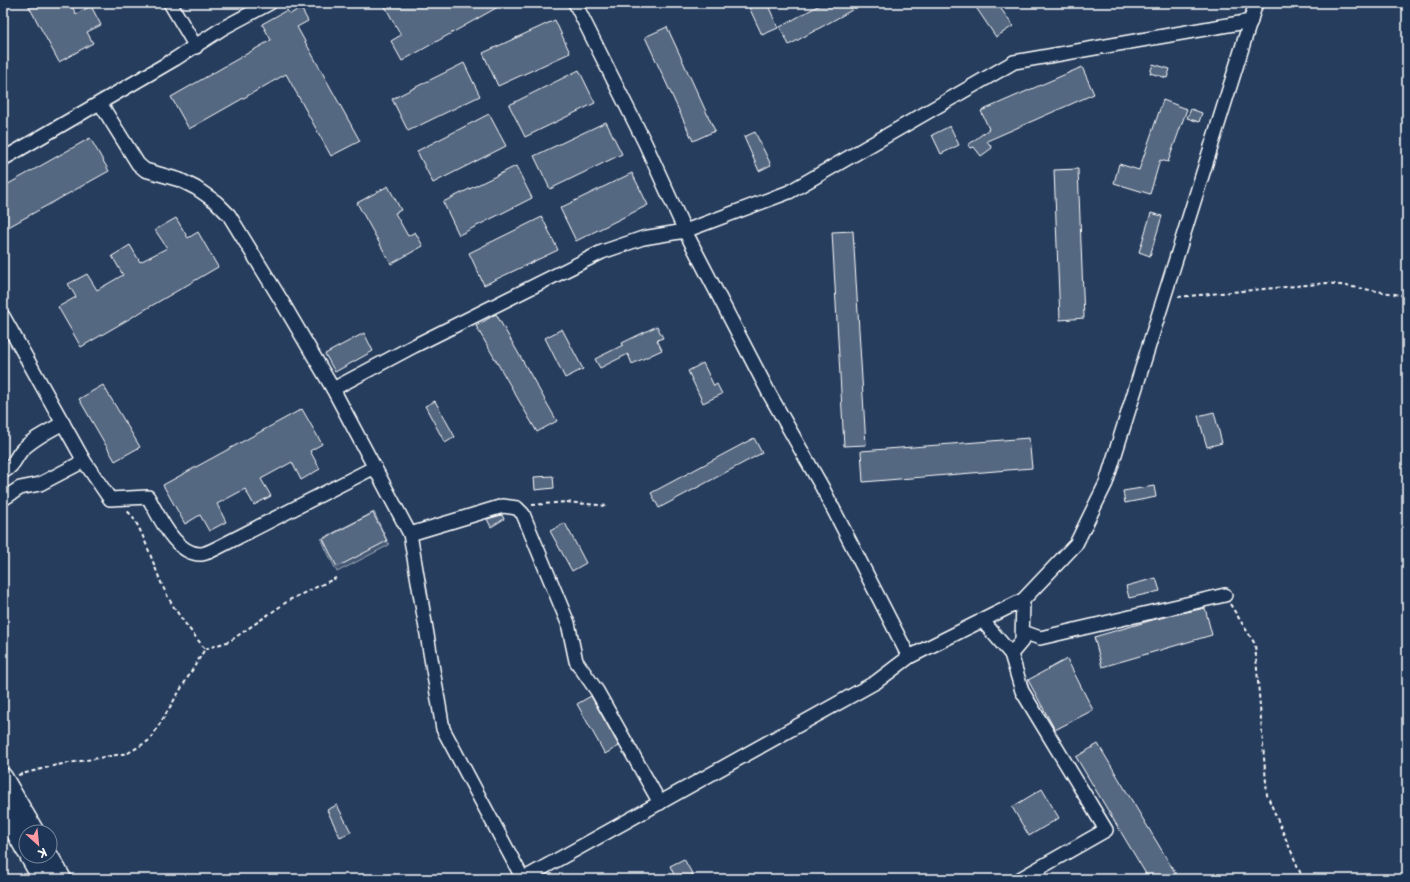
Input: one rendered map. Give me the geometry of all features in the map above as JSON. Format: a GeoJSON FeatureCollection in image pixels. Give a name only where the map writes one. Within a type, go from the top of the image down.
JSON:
{"type":"FeatureCollection","features":[{"type":"Feature","properties":{"kind":"main road"},"geometry":{"type":"LineString","coordinates":[[3,778],[30,824]]}},
{"type":"Feature","properties":{"kind":"main road"},"geometry":{"type":"LineString","coordinates":[[3,810],[18,837]]}},
{"type":"Feature","properties":{"kind":"main road"},"geometry":{"type":"LineString","coordinates":[[34,864],[42,879]]}},
{"type":"Feature","properties":{"kind":"main road"},"geometry":{"type":"LineString","coordinates":[[54,864],[62,879]]}},
{"type":"Feature","properties":{"kind":"street"},"geometry":{"type":"LineString","coordinates":[[170,3],[196,47]]}},
{"type":"Feature","properties":{"kind":"street"},"geometry":{"type":"LineString","coordinates":[[3,159],[196,47],[223,28],[270,3]]}},
{"type":"Feature","properties":{"kind":"street"},"geometry":{"type":"LineString","coordinates":[[574,3],[645,143],[685,231],[770,395],[822,487],[909,657]]}},
{"type":"Feature","properties":{"kind":"street"},"geometry":{"type":"LineString","coordinates":[[100,103],[138,164],[145,170],[180,180],[196,188],[216,202],[229,215],[282,300],[333,389],[410,534],[443,729],[523,879],[876,682],[909,657],[1023,600],[1076,544],[1106,483],[1256,3]]}},
{"type":"Feature","properties":{"kind":"street"},"geometry":{"type":"LineString","coordinates":[[333,389],[414,346],[602,252],[643,238],[685,231],[789,192],[1014,62],[1251,21]]}},
{"type":"Feature","properties":{"kind":"street"},"geometry":{"type":"LineString","coordinates":[[3,316],[84,461],[110,499],[148,497],[171,537],[182,547],[192,552],[202,554],[217,548],[375,467]]}},
{"type":"Feature","properties":{"kind":"street"},"geometry":{"type":"LineString","coordinates":[[3,472],[12,467],[21,451],[63,423]]}},
{"type":"Feature","properties":{"kind":"street"},"geometry":{"type":"LineString","coordinates":[[3,499],[20,488],[40,484],[84,461]]}},
{"type":"Feature","properties":{"kind":"street"},"geometry":{"type":"LineString","coordinates":[[410,534],[503,506],[517,508],[523,514],[568,623],[576,661],[597,691],[660,803]]}},
{"type":"Feature","properties":{"kind":"street"},"geometry":{"type":"LineString","coordinates":[[1024,632],[1040,638],[1224,595]]}},
{"type":"Feature","properties":{"kind":"street"},"geometry":{"type":"LineString","coordinates":[[1011,654],[1022,641],[1024,632],[1023,600]]}},
{"type":"Feature","properties":{"kind":"street"},"geometry":{"type":"LineString","coordinates":[[982,620],[1011,654],[1022,691],[1106,830],[1020,879]]}},
{"type":"Feature","properties":{"kind":"path"},"geometry":{"type":"LineString","coordinates":[[1163,298],[1328,283],[1407,296]]}},
{"type":"Feature","properties":{"kind":"path"},"geometry":{"type":"LineString","coordinates":[[110,499],[130,514],[165,592],[191,632],[205,649]]}},
{"type":"Feature","properties":{"kind":"path"},"geometry":{"type":"LineString","coordinates":[[517,508],[566,502],[608,506]]}},
{"type":"Feature","properties":{"kind":"path"},"geometry":{"type":"LineString","coordinates":[[3,778],[56,765],[128,753],[150,740],[205,649],[230,641],[292,599],[336,578]]}},
{"type":"Feature","properties":{"kind":"path"},"geometry":{"type":"LineString","coordinates":[[1224,595],[1255,644],[1267,794],[1303,879]]}},
{"type":"Feature","properties":{"kind":"shaded area"},"geometry":{"type":"Polygon","coordinates":[[[374,512],[389,545],[337,572],[321,539],[374,512]]]}},
{"type":"Feature","properties":{"kind":"building"},"geometry":{"type":"Polygon","coordinates":[[[27,3],[70,3],[76,14],[91,6],[101,25],[87,32],[93,43],[59,62],[27,3]]]}},
{"type":"Feature","properties":{"kind":"building"},"geometry":{"type":"Polygon","coordinates":[[[383,3],[505,3],[402,61],[391,41],[401,35],[383,3]]]}},
{"type":"Feature","properties":{"kind":"building"},"geometry":{"type":"Polygon","coordinates":[[[747,3],[767,3],[778,28],[762,35],[747,3]]]}},
{"type":"Feature","properties":{"kind":"building"},"geometry":{"type":"Polygon","coordinates":[[[823,3],[848,3],[852,10],[789,45],[780,27],[823,3]]]}},
{"type":"Feature","properties":{"kind":"building"},"geometry":{"type":"Polygon","coordinates":[[[973,3],[997,3],[1013,26],[996,37],[973,3]]]}},
{"type":"Feature","properties":{"kind":"building"},"geometry":{"type":"Polygon","coordinates":[[[301,8],[308,21],[297,27],[360,141],[331,156],[286,74],[189,129],[171,97],[271,40],[262,24],[287,10],[290,14],[301,8]]]}},
{"type":"Feature","properties":{"kind":"building"},"geometry":{"type":"Polygon","coordinates":[[[555,20],[570,53],[498,86],[483,53],[555,20]]]}},
{"type":"Feature","properties":{"kind":"building"},"geometry":{"type":"Polygon","coordinates":[[[667,27],[715,131],[693,141],[645,37],[667,27]]]}},
{"type":"Feature","properties":{"kind":"building"},"geometry":{"type":"Polygon","coordinates":[[[464,63],[480,96],[408,131],[392,99],[464,63]]]}},
{"type":"Feature","properties":{"kind":"building"},"geometry":{"type":"Polygon","coordinates":[[[1153,64],[1170,69],[1167,78],[1150,73],[1153,64]]]}},
{"type":"Feature","properties":{"kind":"building"},"geometry":{"type":"Polygon","coordinates":[[[1082,67],[1094,94],[987,141],[992,148],[981,156],[974,147],[970,148],[968,145],[989,129],[981,111],[1082,67]]]}},
{"type":"Feature","properties":{"kind":"building"},"geometry":{"type":"Polygon","coordinates":[[[579,70],[595,103],[525,137],[509,105],[579,70]]]}},
{"type":"Feature","properties":{"kind":"building"},"geometry":{"type":"Polygon","coordinates":[[[1163,100],[1187,109],[1168,162],[1160,160],[1150,194],[1114,183],[1119,164],[1139,170],[1163,100]]]}},
{"type":"Feature","properties":{"kind":"building"},"geometry":{"type":"Polygon","coordinates":[[[1191,109],[1202,113],[1199,122],[1187,118],[1191,109]]]}},
{"type":"Feature","properties":{"kind":"building"},"geometry":{"type":"Polygon","coordinates":[[[489,114],[506,146],[433,183],[417,151],[489,114]]]}},
{"type":"Feature","properties":{"kind":"building"},"geometry":{"type":"Polygon","coordinates":[[[606,122],[622,154],[550,189],[534,156],[606,122]]]}},
{"type":"Feature","properties":{"kind":"building"},"geometry":{"type":"Polygon","coordinates":[[[950,126],[959,145],[941,154],[932,135],[950,126]]]}},
{"type":"Feature","properties":{"kind":"building"},"geometry":{"type":"Polygon","coordinates":[[[755,132],[771,165],[759,171],[744,137],[755,132]]]}},
{"type":"Feature","properties":{"kind":"building"},"geometry":{"type":"Polygon","coordinates":[[[90,138],[109,171],[3,230],[3,187],[90,138]]]}},
{"type":"Feature","properties":{"kind":"building"},"geometry":{"type":"Polygon","coordinates":[[[516,166],[532,198],[459,235],[443,202],[516,166]]]}},
{"type":"Feature","properties":{"kind":"building"},"geometry":{"type":"Polygon","coordinates":[[[1078,169],[1084,318],[1060,320],[1054,170],[1078,169]]]}},
{"type":"Feature","properties":{"kind":"building"},"geometry":{"type":"Polygon","coordinates":[[[632,173],[648,205],[576,241],[560,208],[632,173]]]}},
{"type":"Feature","properties":{"kind":"building"},"geometry":{"type":"Polygon","coordinates":[[[388,186],[401,210],[395,213],[408,236],[415,232],[423,246],[391,264],[357,203],[388,186]]]}},
{"type":"Feature","properties":{"kind":"building"},"geometry":{"type":"Polygon","coordinates":[[[1151,213],[1162,216],[1150,256],[1139,252],[1151,213]]]}},
{"type":"Feature","properties":{"kind":"building"},"geometry":{"type":"Polygon","coordinates":[[[542,217],[558,250],[484,285],[469,253],[542,217]]]}},
{"type":"Feature","properties":{"kind":"building"},"geometry":{"type":"Polygon","coordinates":[[[176,218],[188,238],[198,232],[218,267],[81,347],[58,307],[76,297],[68,284],[87,274],[97,290],[123,275],[112,256],[130,245],[140,262],[167,248],[155,230],[176,218]]]}},
{"type":"Feature","properties":{"kind":"building"},"geometry":{"type":"Polygon","coordinates":[[[853,231],[866,445],[844,446],[832,232],[853,231]]]}},
{"type":"Feature","properties":{"kind":"building"},"geometry":{"type":"Polygon","coordinates":[[[496,314],[557,421],[537,432],[476,326],[496,314]]]}},
{"type":"Feature","properties":{"kind":"building"},"geometry":{"type":"Polygon","coordinates":[[[657,326],[663,338],[657,340],[662,350],[632,364],[628,354],[600,368],[595,359],[623,345],[622,343],[657,326]]]}},
{"type":"Feature","properties":{"kind":"building"},"geometry":{"type":"Polygon","coordinates":[[[562,329],[583,369],[565,378],[545,338],[562,329]]]}},
{"type":"Feature","properties":{"kind":"building"},"geometry":{"type":"Polygon","coordinates":[[[364,333],[373,351],[335,372],[325,354],[364,333]]]}},
{"type":"Feature","properties":{"kind":"building"},"geometry":{"type":"Polygon","coordinates":[[[703,363],[714,386],[717,384],[722,394],[703,403],[688,371],[703,363]]]}},
{"type":"Feature","properties":{"kind":"building"},"geometry":{"type":"Polygon","coordinates":[[[103,385],[140,447],[115,461],[79,399],[103,385]]]}},
{"type":"Feature","properties":{"kind":"building"},"geometry":{"type":"Polygon","coordinates":[[[435,401],[455,437],[445,443],[425,406],[435,401]]]}},
{"type":"Feature","properties":{"kind":"building"},"geometry":{"type":"Polygon","coordinates":[[[302,409],[322,444],[310,451],[320,469],[301,480],[292,462],[261,479],[271,496],[254,505],[245,489],[217,504],[226,522],[209,531],[200,515],[185,524],[163,485],[302,409]]]}},
{"type":"Feature","properties":{"kind":"building"},"geometry":{"type":"Polygon","coordinates":[[[1214,412],[1222,443],[1207,447],[1198,416],[1214,412]]]}},
{"type":"Feature","properties":{"kind":"building"},"geometry":{"type":"Polygon","coordinates":[[[754,438],[762,453],[659,508],[651,493],[754,438]]]}},
{"type":"Feature","properties":{"kind":"building"},"geometry":{"type":"Polygon","coordinates":[[[1029,438],[1032,468],[863,482],[861,451],[1029,438]]]}},
{"type":"Feature","properties":{"kind":"building"},"geometry":{"type":"Polygon","coordinates":[[[553,476],[554,488],[535,490],[534,477],[553,476]]]}},
{"type":"Feature","properties":{"kind":"building"},"geometry":{"type":"Polygon","coordinates":[[[1154,486],[1156,497],[1125,503],[1123,491],[1154,486]]]}},
{"type":"Feature","properties":{"kind":"building"},"geometry":{"type":"Polygon","coordinates":[[[373,513],[387,541],[337,567],[323,539],[373,513]]]}},
{"type":"Feature","properties":{"kind":"building"},"geometry":{"type":"Polygon","coordinates":[[[502,515],[504,519],[491,527],[487,519],[502,515]]]}},
{"type":"Feature","properties":{"kind":"building"},"geometry":{"type":"Polygon","coordinates":[[[565,523],[586,563],[572,571],[550,531],[565,523]]]}},
{"type":"Feature","properties":{"kind":"building"},"geometry":{"type":"Polygon","coordinates":[[[1156,578],[1160,591],[1129,598],[1126,586],[1156,578]]]}},
{"type":"Feature","properties":{"kind":"building"},"geometry":{"type":"Polygon","coordinates":[[[1205,608],[1212,635],[1102,667],[1094,637],[1156,619],[1205,608]]]}},
{"type":"Feature","properties":{"kind":"building"},"geometry":{"type":"Polygon","coordinates":[[[1067,659],[1093,710],[1055,730],[1028,680],[1067,659]]]}},
{"type":"Feature","properties":{"kind":"building"},"geometry":{"type":"Polygon","coordinates":[[[591,696],[619,746],[605,754],[577,704],[591,696]]]}},
{"type":"Feature","properties":{"kind":"building"},"geometry":{"type":"Polygon","coordinates":[[[1098,744],[1179,879],[1149,879],[1076,757],[1098,744]]]}},
{"type":"Feature","properties":{"kind":"building"},"geometry":{"type":"Polygon","coordinates":[[[1042,789],[1059,818],[1029,836],[1012,807],[1042,789]]]}},
{"type":"Feature","properties":{"kind":"building"},"geometry":{"type":"Polygon","coordinates":[[[337,805],[351,832],[340,837],[327,810],[337,805]]]}},
{"type":"Feature","properties":{"kind":"building"},"geometry":{"type":"Polygon","coordinates":[[[684,859],[695,879],[676,879],[670,866],[684,859]]]}}]}
